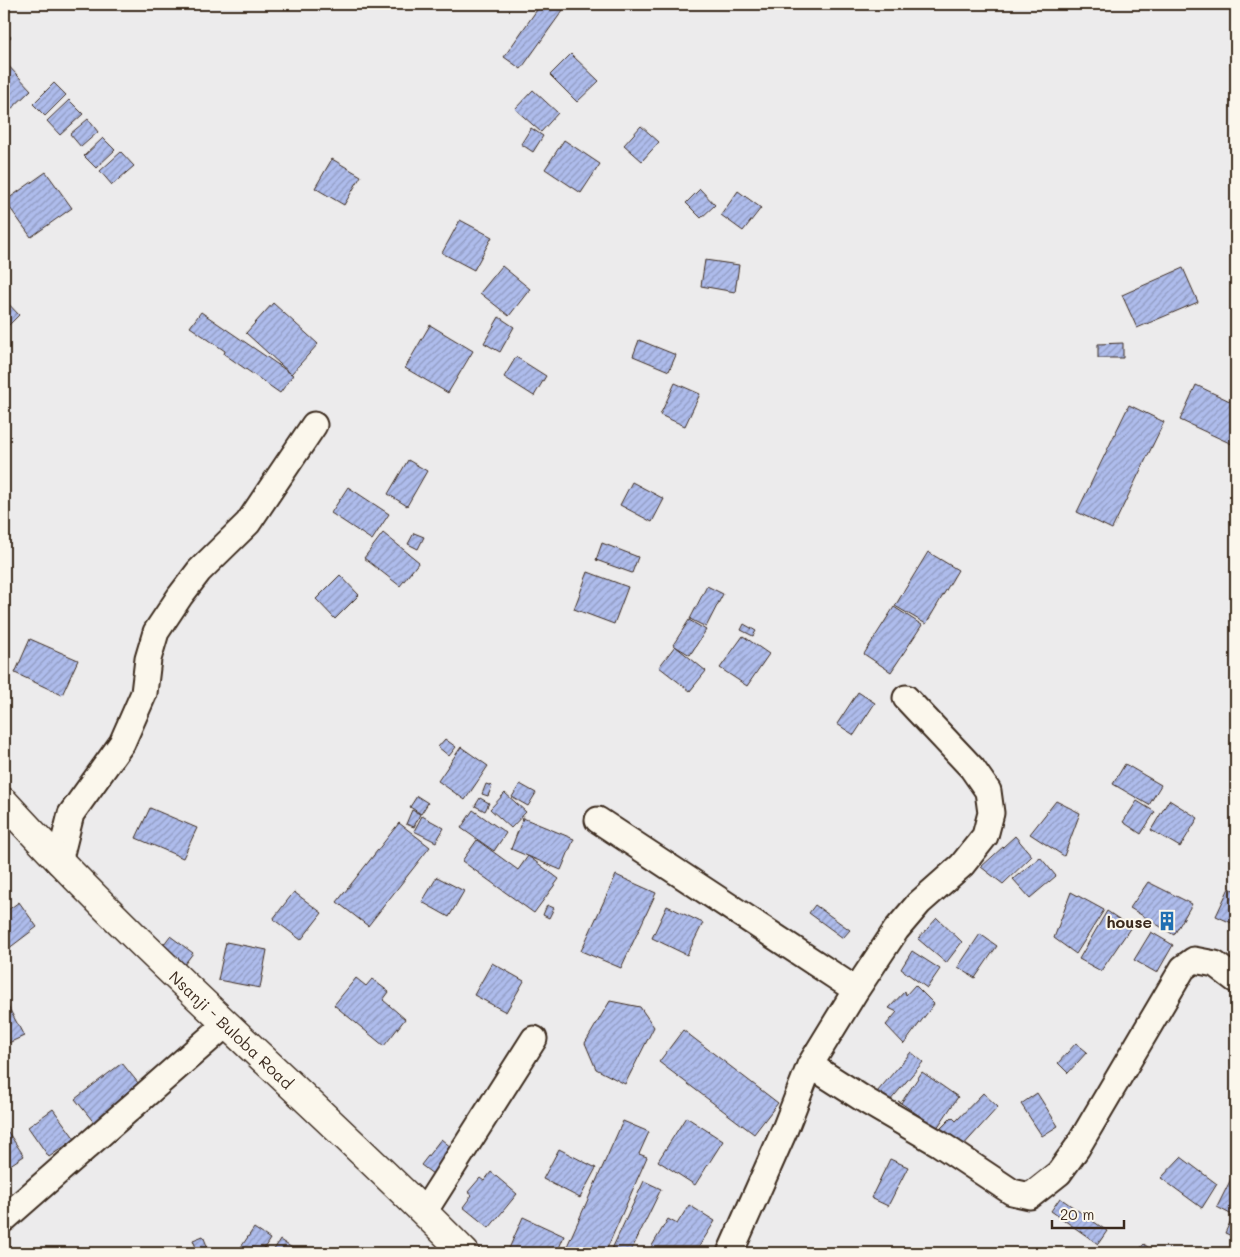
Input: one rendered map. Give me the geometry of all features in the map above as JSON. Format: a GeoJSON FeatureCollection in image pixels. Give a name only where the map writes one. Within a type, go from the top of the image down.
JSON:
{"type":"FeatureCollection","features":[{"type":"Feature","properties":{"kind":"main road","name":"Nsanji - Buloba Road"},"geometry":{"type":"LineString","coordinates":[[4,802],[59,862],[465,1253]]}},
{"type":"Feature","properties":{"kind":"street"},"geometry":{"type":"LineString","coordinates":[[59,862],[71,814],[122,742],[144,693],[148,659],[156,632],[199,571],[248,523],[314,425]]}},
{"type":"Feature","properties":{"kind":"street"},"geometry":{"type":"LineString","coordinates":[[730,1253],[785,1129],[810,1065],[896,930],[919,903],[962,865],[984,836],[991,813],[988,791],[972,768],[906,698]]}},
{"type":"Feature","properties":{"kind":"street"},"geometry":{"type":"LineString","coordinates":[[598,820],[856,990]]}},
{"type":"Feature","properties":{"kind":"street"},"geometry":{"type":"LineString","coordinates":[[810,1065],[940,1144],[1012,1192],[1030,1196],[1059,1173],[1077,1148],[1183,968],[1194,960],[1215,964],[1236,980]]}},
{"type":"Feature","properties":{"kind":"street"},"geometry":{"type":"LineString","coordinates":[[4,1219],[226,1024]]}},
{"type":"Feature","properties":{"kind":"street"},"geometry":{"type":"LineString","coordinates":[[424,1212],[534,1039]]}},
{"type":"Feature","properties":{"kind":"building"},"geometry":{"type":"Polygon","coordinates":[[[541,4],[553,4],[563,10],[521,69],[504,57],[541,4]]]}},
{"type":"Feature","properties":{"kind":"building"},"geometry":{"type":"Polygon","coordinates":[[[4,31],[11,37],[4,44],[4,31]]]}},
{"type":"Feature","properties":{"kind":"building"},"geometry":{"type":"Polygon","coordinates":[[[571,54],[599,81],[577,102],[550,75],[571,54]]]}},
{"type":"Feature","properties":{"kind":"building"},"geometry":{"type":"Polygon","coordinates":[[[4,61],[31,90],[5,115],[4,113],[4,61]]]}},
{"type":"Feature","properties":{"kind":"building"},"geometry":{"type":"Polygon","coordinates":[[[54,83],[66,95],[45,116],[33,104],[54,83]]]}},
{"type":"Feature","properties":{"kind":"building"},"geometry":{"type":"Polygon","coordinates":[[[533,90],[558,113],[541,132],[515,109],[533,90]]]}},
{"type":"Feature","properties":{"kind":"building"},"geometry":{"type":"Polygon","coordinates":[[[69,100],[83,114],[60,135],[47,121],[69,100]]]}},
{"type":"Feature","properties":{"kind":"building"},"geometry":{"type":"Polygon","coordinates":[[[88,119],[98,132],[81,147],[70,134],[88,119]]]}},
{"type":"Feature","properties":{"kind":"building"},"geometry":{"type":"Polygon","coordinates":[[[641,126],[659,142],[642,161],[624,145],[641,126]]]}},
{"type":"Feature","properties":{"kind":"building"},"geometry":{"type":"Polygon","coordinates":[[[531,128],[543,136],[533,152],[521,144],[531,128]]]}},
{"type":"Feature","properties":{"kind":"building"},"geometry":{"type":"Polygon","coordinates":[[[103,138],[115,150],[96,168],[84,156],[103,138]]]}},
{"type":"Feature","properties":{"kind":"building"},"geometry":{"type":"Polygon","coordinates":[[[564,140],[600,164],[581,193],[545,169],[564,140]]]}},
{"type":"Feature","properties":{"kind":"building"},"geometry":{"type":"Polygon","coordinates":[[[121,152],[134,166],[112,185],[100,171],[121,152]]]}},
{"type":"Feature","properties":{"kind":"building"},"geometry":{"type":"Polygon","coordinates":[[[332,159],[361,176],[344,205],[315,188],[332,159]]]}},
{"type":"Feature","properties":{"kind":"building"},"geometry":{"type":"Polygon","coordinates":[[[46,172],[72,208],[31,237],[5,201],[46,172]]]}},
{"type":"Feature","properties":{"kind":"building"},"geometry":{"type":"Polygon","coordinates":[[[700,189],[715,205],[701,218],[686,203],[700,189]]]}},
{"type":"Feature","properties":{"kind":"building"},"geometry":{"type":"Polygon","coordinates":[[[738,191],[761,208],[743,231],[721,215],[738,191]]]}},
{"type":"Feature","properties":{"kind":"building"},"geometry":{"type":"Polygon","coordinates":[[[460,220],[492,237],[474,270],[442,253],[460,220]]]}},
{"type":"Feature","properties":{"kind":"building"},"geometry":{"type":"Polygon","coordinates":[[[705,260],[739,265],[735,292],[701,286],[705,260]]]}},
{"type":"Feature","properties":{"kind":"building"},"geometry":{"type":"Polygon","coordinates":[[[502,266],[530,289],[509,316],[480,293],[502,266]]]}},
{"type":"Feature","properties":{"kind":"building"},"geometry":{"type":"Polygon","coordinates":[[[1183,268],[1198,302],[1137,328],[1122,295],[1183,268]]]}},
{"type":"Feature","properties":{"kind":"building"},"geometry":{"type":"Polygon","coordinates":[[[4,299],[19,315],[4,330],[4,299]]]}},
{"type":"Feature","properties":{"kind":"building"},"geometry":{"type":"Polygon","coordinates":[[[273,303],[318,344],[291,374],[246,333],[273,303]]]}},
{"type":"Feature","properties":{"kind":"building"},"geometry":{"type":"Polygon","coordinates":[[[201,312],[293,375],[280,393],[224,354],[225,351],[190,327],[201,312]]]}},
{"type":"Feature","properties":{"kind":"building"},"geometry":{"type":"Polygon","coordinates":[[[499,317],[514,327],[500,352],[484,343],[499,317]]]}},
{"type":"Feature","properties":{"kind":"building"},"geometry":{"type":"Polygon","coordinates":[[[430,325],[473,351],[448,393],[405,368],[430,325]]]}},
{"type":"Feature","properties":{"kind":"building"},"geometry":{"type":"Polygon","coordinates":[[[639,340],[676,355],[669,371],[633,356],[639,340]]]}},
{"type":"Feature","properties":{"kind":"building"},"geometry":{"type":"Polygon","coordinates":[[[1123,343],[1123,358],[1098,358],[1098,344],[1123,343]]]}},
{"type":"Feature","properties":{"kind":"building"},"geometry":{"type":"Polygon","coordinates":[[[516,357],[546,376],[534,396],[504,377],[516,357]]]}},
{"type":"Feature","properties":{"kind":"building"},"geometry":{"type":"Polygon","coordinates":[[[675,383],[700,394],[685,426],[660,415],[675,383]]]}},
{"type":"Feature","properties":{"kind":"building"},"geometry":{"type":"Polygon","coordinates":[[[1196,385],[1236,404],[1236,446],[1180,420],[1196,385]]]}},
{"type":"Feature","properties":{"kind":"building"},"geometry":{"type":"Polygon","coordinates":[[[1129,405],[1164,422],[1112,529],[1077,512],[1129,405]]]}},
{"type":"Feature","properties":{"kind":"building"},"geometry":{"type":"Polygon","coordinates":[[[408,460],[427,471],[407,506],[388,494],[408,460]]]}},
{"type":"Feature","properties":{"kind":"building"},"geometry":{"type":"Polygon","coordinates":[[[632,482],[664,499],[652,522],[620,505],[632,482]]]}},
{"type":"Feature","properties":{"kind":"building"},"geometry":{"type":"Polygon","coordinates":[[[348,487],[389,514],[372,540],[331,513],[348,487]]]}},
{"type":"Feature","properties":{"kind":"building"},"geometry":{"type":"Polygon","coordinates":[[[383,533],[419,562],[400,586],[364,558],[383,533]]]}},
{"type":"Feature","properties":{"kind":"building"},"geometry":{"type":"Polygon","coordinates":[[[414,533],[424,537],[418,549],[408,544],[414,533]]]}},
{"type":"Feature","properties":{"kind":"building"},"geometry":{"type":"Polygon","coordinates":[[[602,543],[638,557],[632,573],[596,560],[602,543]]]}},
{"type":"Feature","properties":{"kind":"building"},"geometry":{"type":"Polygon","coordinates":[[[928,552],[958,570],[926,624],[895,606],[928,552]]]}},
{"type":"Feature","properties":{"kind":"building"},"geometry":{"type":"Polygon","coordinates":[[[588,572],[628,587],[614,624],[574,609],[588,572]]]}},
{"type":"Feature","properties":{"kind":"building"},"geometry":{"type":"Polygon","coordinates":[[[340,575],[359,595],[335,619],[316,599],[340,575]]]}},
{"type":"Feature","properties":{"kind":"building"},"geometry":{"type":"Polygon","coordinates":[[[707,586],[723,594],[706,627],[690,619],[707,586]]]}},
{"type":"Feature","properties":{"kind":"building"},"geometry":{"type":"Polygon","coordinates":[[[894,607],[922,625],[891,672],[864,654],[894,607]]]}},
{"type":"Feature","properties":{"kind":"building"},"geometry":{"type":"Polygon","coordinates":[[[689,620],[706,630],[690,655],[673,645],[689,620]]]}},
{"type":"Feature","properties":{"kind":"building"},"geometry":{"type":"Polygon","coordinates":[[[744,624],[756,631],[753,636],[741,630],[744,624]]]}},
{"type":"Feature","properties":{"kind":"building"},"geometry":{"type":"Polygon","coordinates":[[[743,636],[769,654],[747,686],[720,668],[743,636]]]}},
{"type":"Feature","properties":{"kind":"building"},"geometry":{"type":"Polygon","coordinates":[[[30,639],[78,660],[62,695],[15,673],[30,639]]]}},
{"type":"Feature","properties":{"kind":"building"},"geometry":{"type":"Polygon","coordinates":[[[675,646],[706,671],[690,691],[659,667],[675,646]]]}},
{"type":"Feature","properties":{"kind":"building"},"geometry":{"type":"Polygon","coordinates":[[[858,692],[875,703],[854,735],[837,724],[858,692]]]}},
{"type":"Feature","properties":{"kind":"building"},"geometry":{"type":"Polygon","coordinates":[[[445,739],[456,747],[449,756],[438,747],[445,739]]]}},
{"type":"Feature","properties":{"kind":"building"},"geometry":{"type":"Polygon","coordinates":[[[461,747],[488,766],[465,800],[438,781],[461,747]]]}},
{"type":"Feature","properties":{"kind":"building"},"geometry":{"type":"Polygon","coordinates":[[[1125,764],[1161,785],[1149,805],[1113,784],[1125,764]]]}},
{"type":"Feature","properties":{"kind":"building"},"geometry":{"type":"Polygon","coordinates":[[[486,784],[492,786],[488,796],[482,794],[486,784]]]}},
{"type":"Feature","properties":{"kind":"building"},"geometry":{"type":"Polygon","coordinates":[[[520,784],[536,793],[528,806],[512,797],[520,784]]]}},
{"type":"Feature","properties":{"kind":"building"},"geometry":{"type":"Polygon","coordinates":[[[505,793],[526,812],[511,828],[490,809],[505,793]]]}},
{"type":"Feature","properties":{"kind":"building"},"geometry":{"type":"Polygon","coordinates":[[[417,796],[428,803],[421,814],[410,807],[417,796]]]}},
{"type":"Feature","properties":{"kind":"building"},"geometry":{"type":"Polygon","coordinates":[[[480,798],[489,803],[485,811],[475,806],[480,798]]]}},
{"type":"Feature","properties":{"kind":"building"},"geometry":{"type":"Polygon","coordinates":[[[1169,800],[1198,818],[1180,847],[1151,830],[1169,800]]]}},
{"type":"Feature","properties":{"kind":"building"},"geometry":{"type":"Polygon","coordinates":[[[1056,801],[1080,813],[1064,856],[1030,834],[1056,801]]]}},
{"type":"Feature","properties":{"kind":"building"},"geometry":{"type":"Polygon","coordinates":[[[1137,801],[1155,812],[1141,834],[1123,822],[1137,801]]]}},
{"type":"Feature","properties":{"kind":"building"},"geometry":{"type":"Polygon","coordinates":[[[150,808],[197,828],[183,858],[136,838],[150,808]]]}},
{"type":"Feature","properties":{"kind":"building"},"geometry":{"type":"Polygon","coordinates":[[[412,810],[420,814],[414,827],[406,824],[412,810]]]}},
{"type":"Feature","properties":{"kind":"building"},"geometry":{"type":"Polygon","coordinates":[[[473,810],[506,833],[494,851],[461,828],[473,810]]]}},
{"type":"Feature","properties":{"kind":"building"},"geometry":{"type":"Polygon","coordinates":[[[422,816],[444,828],[436,842],[414,831],[422,816]]]}},
{"type":"Feature","properties":{"kind":"building"},"geometry":{"type":"Polygon","coordinates":[[[523,818],[574,839],[561,870],[511,849],[523,818]]]}},
{"type":"Feature","properties":{"kind":"building"},"geometry":{"type":"Polygon","coordinates":[[[399,823],[430,847],[368,926],[337,902],[399,823]]]}},
{"type":"Feature","properties":{"kind":"building"},"geometry":{"type":"Polygon","coordinates":[[[1015,836],[1032,856],[1003,884],[981,867],[1015,836]]]}},
{"type":"Feature","properties":{"kind":"building"},"geometry":{"type":"Polygon","coordinates":[[[477,840],[518,870],[528,856],[559,879],[534,913],[462,861],[477,840]]]}},
{"type":"Feature","properties":{"kind":"building"},"geometry":{"type":"Polygon","coordinates":[[[1040,857],[1056,876],[1030,898],[1013,879],[1040,857]]]}},
{"type":"Feature","properties":{"kind":"building"},"geometry":{"type":"Polygon","coordinates":[[[616,875],[656,893],[621,968],[581,951],[616,875]]]}},
{"type":"Feature","properties":{"kind":"building"},"geometry":{"type":"Polygon","coordinates":[[[437,877],[464,891],[449,917],[422,902],[437,877]]]}},
{"type":"Feature","properties":{"kind":"building","name":"house"},"geometry":{"type":"Polygon","coordinates":[[[1148,882],[1192,904],[1174,935],[1130,908],[1148,882]]]}},
{"type":"Feature","properties":{"kind":"building"},"geometry":{"type":"Polygon","coordinates":[[[1229,888],[1236,891],[1236,925],[1216,916],[1229,888]]]}},
{"type":"Feature","properties":{"kind":"building"},"geometry":{"type":"Polygon","coordinates":[[[294,892],[322,913],[301,940],[273,919],[294,892]]]}},
{"type":"Feature","properties":{"kind":"building","name":"house"},"geometry":{"type":"Polygon","coordinates":[[[1071,892],[1104,910],[1076,954],[1054,938],[1071,892]]]}},
{"type":"Feature","properties":{"kind":"building"},"geometry":{"type":"Polygon","coordinates":[[[19,902],[37,927],[4,952],[4,913],[19,902]]]}},
{"type":"Feature","properties":{"kind":"building"},"geometry":{"type":"Polygon","coordinates":[[[547,905],[554,908],[549,918],[543,915],[547,905]]]}},
{"type":"Feature","properties":{"kind":"building"},"geometry":{"type":"Polygon","coordinates":[[[815,905],[850,930],[843,938],[809,913],[815,905]]]}},
{"type":"Feature","properties":{"kind":"building"},"geometry":{"type":"Polygon","coordinates":[[[667,906],[703,923],[687,955],[652,938],[667,906]]]}},
{"type":"Feature","properties":{"kind":"building","name":"house"},"geometry":{"type":"Polygon","coordinates":[[[1107,911],[1131,927],[1101,971],[1079,959],[1107,911]]]}},
{"type":"Feature","properties":{"kind":"building"},"geometry":{"type":"Polygon","coordinates":[[[937,918],[962,942],[946,963],[918,939],[937,918]]]}},
{"type":"Feature","properties":{"kind":"building"},"geometry":{"type":"Polygon","coordinates":[[[1151,932],[1173,945],[1157,973],[1134,960],[1151,932]]]}},
{"type":"Feature","properties":{"kind":"building"},"geometry":{"type":"Polygon","coordinates":[[[980,934],[997,946],[975,978],[958,967],[980,934]]]}},
{"type":"Feature","properties":{"kind":"building"},"geometry":{"type":"Polygon","coordinates":[[[170,936],[193,953],[181,969],[158,952],[170,936]]]}},
{"type":"Feature","properties":{"kind":"building"},"geometry":{"type":"Polygon","coordinates":[[[226,942],[267,950],[260,988],[218,980],[226,942]]]}},
{"type":"Feature","properties":{"kind":"building"},"geometry":{"type":"Polygon","coordinates":[[[912,951],[940,969],[927,988],[901,969],[912,951]]]}},
{"type":"Feature","properties":{"kind":"building"},"geometry":{"type":"Polygon","coordinates":[[[492,963],[524,981],[506,1012],[474,995],[492,963]]]}},
{"type":"Feature","properties":{"kind":"building"},"geometry":{"type":"Polygon","coordinates":[[[356,978],[366,986],[372,979],[389,992],[383,1000],[405,1019],[384,1046],[334,1005],[356,978]]]}},
{"type":"Feature","properties":{"kind":"building"},"geometry":{"type":"Polygon","coordinates":[[[915,985],[934,1004],[904,1044],[886,1025],[897,1012],[889,1008],[905,991],[906,995],[915,985]]]}},
{"type":"Feature","properties":{"kind":"building"},"geometry":{"type":"Polygon","coordinates":[[[4,999],[24,1036],[4,1045],[4,999]]]}},
{"type":"Feature","properties":{"kind":"building"},"geometry":{"type":"Polygon","coordinates":[[[610,1001],[640,1007],[654,1027],[625,1084],[596,1069],[585,1043],[610,1001]]]}},
{"type":"Feature","properties":{"kind":"building"},"geometry":{"type":"Polygon","coordinates":[[[683,1030],[778,1103],[754,1134],[659,1062],[683,1030]]]}},
{"type":"Feature","properties":{"kind":"building"},"geometry":{"type":"Polygon","coordinates":[[[1076,1043],[1087,1052],[1068,1073],[1058,1063],[1076,1043]]]}},
{"type":"Feature","properties":{"kind":"building"},"geometry":{"type":"Polygon","coordinates":[[[911,1052],[923,1062],[889,1102],[877,1092],[911,1052]]]}},
{"type":"Feature","properties":{"kind":"building"},"geometry":{"type":"Polygon","coordinates":[[[122,1063],[143,1089],[96,1125],[75,1099],[122,1063]]]}},
{"type":"Feature","properties":{"kind":"building"},"geometry":{"type":"Polygon","coordinates":[[[922,1072],[958,1097],[937,1128],[898,1101],[901,1103],[922,1072]]]}},
{"type":"Feature","properties":{"kind":"building"},"geometry":{"type":"Polygon","coordinates":[[[983,1093],[998,1107],[961,1148],[940,1129],[952,1117],[956,1121],[983,1093]]]}},
{"type":"Feature","properties":{"kind":"building"},"geometry":{"type":"Polygon","coordinates":[[[1037,1093],[1058,1126],[1042,1136],[1021,1104],[1037,1093]]]}},
{"type":"Feature","properties":{"kind":"building"},"geometry":{"type":"Polygon","coordinates":[[[53,1109],[75,1139],[49,1157],[28,1127],[53,1109]]]}},
{"type":"Feature","properties":{"kind":"building"},"geometry":{"type":"Polygon","coordinates":[[[686,1117],[723,1141],[695,1185],[658,1161],[686,1117]]]}},
{"type":"Feature","properties":{"kind":"building"},"geometry":{"type":"Polygon","coordinates":[[[623,1121],[649,1132],[639,1154],[647,1157],[605,1253],[564,1253],[623,1121]]]}},
{"type":"Feature","properties":{"kind":"building"},"geometry":{"type":"Polygon","coordinates":[[[8,1132],[24,1156],[4,1169],[4,1135],[8,1132]]]}},
{"type":"Feature","properties":{"kind":"building"},"geometry":{"type":"Polygon","coordinates":[[[441,1139],[457,1152],[437,1177],[421,1165],[441,1139]]]}},
{"type":"Feature","properties":{"kind":"building"},"geometry":{"type":"Polygon","coordinates":[[[559,1149],[596,1168],[580,1198],[543,1179],[559,1149]]]}},
{"type":"Feature","properties":{"kind":"building"},"geometry":{"type":"Polygon","coordinates":[[[1181,1157],[1217,1184],[1202,1208],[1161,1178],[1181,1157]]]}},
{"type":"Feature","properties":{"kind":"building"},"geometry":{"type":"Polygon","coordinates":[[[890,1159],[908,1167],[888,1206],[871,1198],[890,1159]]]}},
{"type":"Feature","properties":{"kind":"building"},"geometry":{"type":"Polygon","coordinates":[[[491,1172],[517,1194],[489,1228],[463,1207],[472,1195],[468,1192],[480,1178],[484,1181],[491,1172]]]}},
{"type":"Feature","properties":{"kind":"building"},"geometry":{"type":"Polygon","coordinates":[[[1232,1177],[1236,1179],[1236,1217],[1217,1207],[1232,1177]]]}},
{"type":"Feature","properties":{"kind":"building"},"geometry":{"type":"Polygon","coordinates":[[[644,1181],[661,1189],[630,1253],[610,1253],[644,1181]]]}},
{"type":"Feature","properties":{"kind":"building"},"geometry":{"type":"Polygon","coordinates":[[[1060,1198],[1107,1231],[1098,1244],[1051,1211],[1060,1198]]]}},
{"type":"Feature","properties":{"kind":"building"},"geometry":{"type":"Polygon","coordinates":[[[689,1205],[715,1221],[695,1253],[658,1253],[650,1249],[668,1219],[677,1224],[689,1205]]]}},
{"type":"Feature","properties":{"kind":"building"},"geometry":{"type":"Polygon","coordinates":[[[523,1217],[564,1236],[557,1253],[507,1253],[523,1217]]]}},
{"type":"Feature","properties":{"kind":"building"},"geometry":{"type":"Polygon","coordinates":[[[1232,1218],[1236,1220],[1236,1238],[1225,1233],[1232,1218]]]}},
{"type":"Feature","properties":{"kind":"building"},"geometry":{"type":"Polygon","coordinates":[[[254,1228],[270,1239],[261,1253],[237,1253],[254,1228]]]}},
{"type":"Feature","properties":{"kind":"building"},"geometry":{"type":"Polygon","coordinates":[[[203,1236],[210,1253],[198,1253],[193,1240],[203,1236]]]}},
{"type":"Feature","properties":{"kind":"building"},"geometry":{"type":"Polygon","coordinates":[[[280,1240],[300,1253],[272,1253],[280,1240]]]}},
{"type":"Feature","properties":{"kind":"building"},"geometry":{"type":"Polygon","coordinates":[[[1144,1244],[1155,1253],[1136,1253],[1144,1244]]]}},
{"type":"Feature","properties":{"kind":"place","name":"house"},"geometry":{"type":"Point","coordinates":[1167,921]}}]}
